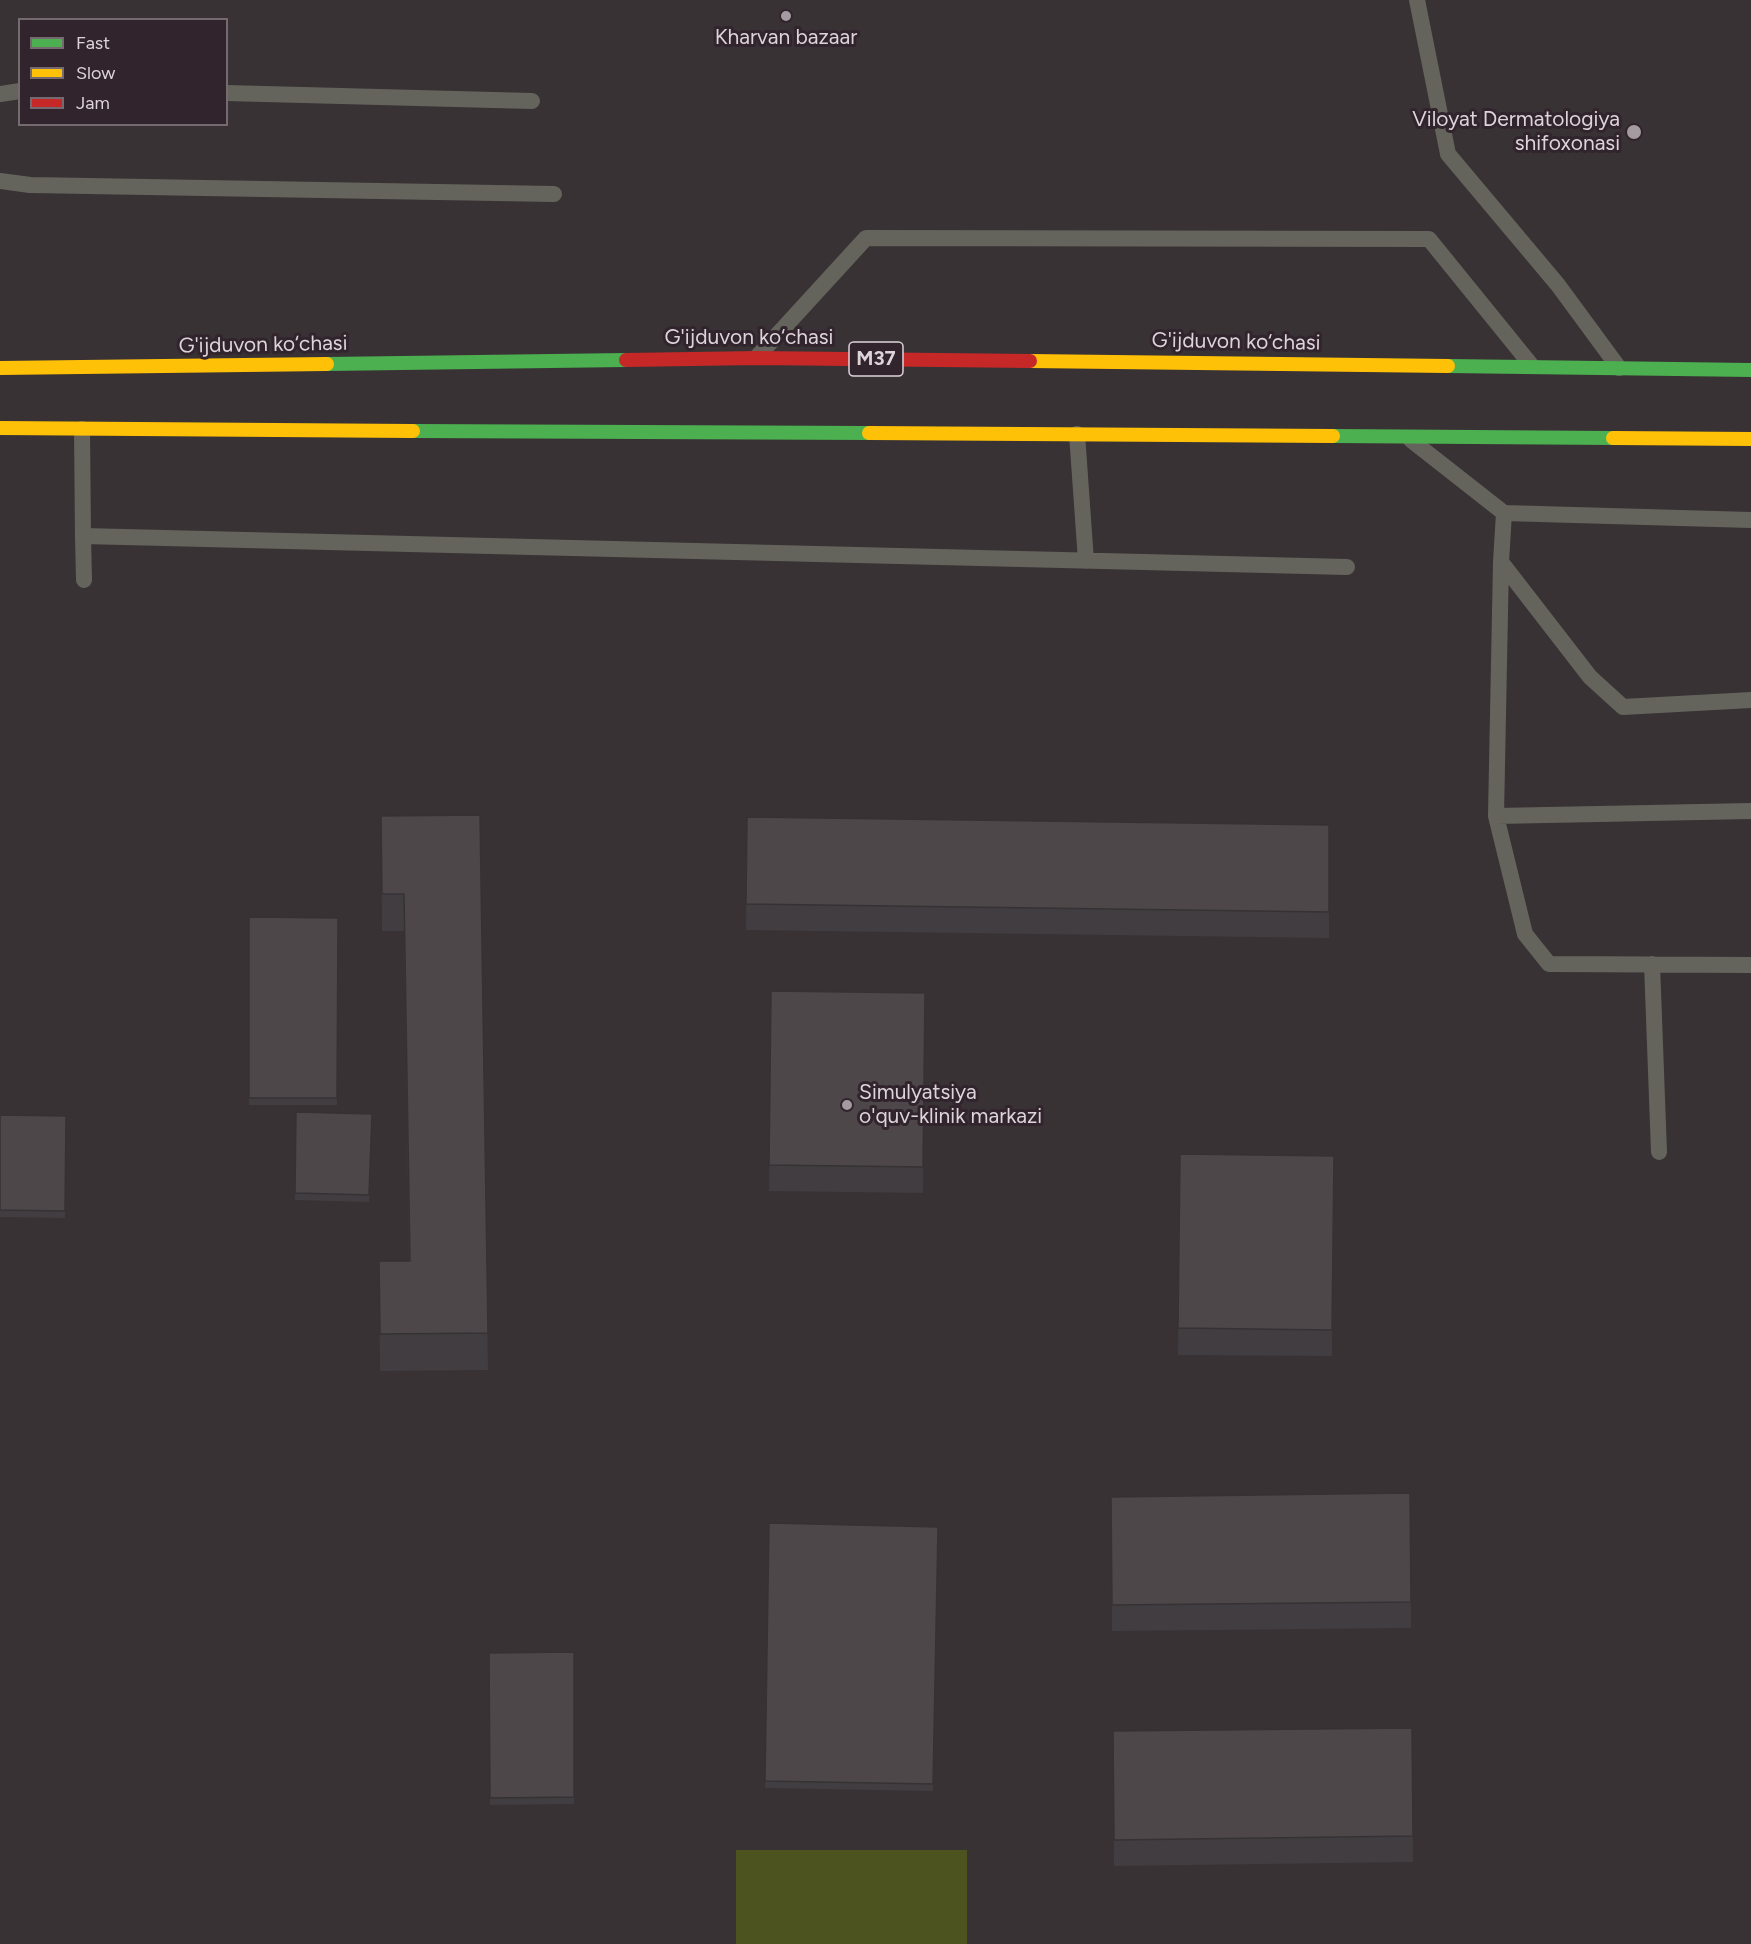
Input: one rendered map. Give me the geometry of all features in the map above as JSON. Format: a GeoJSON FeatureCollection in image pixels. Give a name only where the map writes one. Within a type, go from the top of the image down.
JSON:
{"type":"FeatureCollection","features":[{"type":"Feature","properties":{"kind":"highway","name":"G'ijduvon ko‘chasi"},"geometry":{"type":"LineString","coordinates":[[0,368],[757,358],[1751,370]]}},
{"type":"Feature","properties":{"kind":"highway"},"geometry":{"type":"LineString","coordinates":[[0,428],[1751,440]]}},
{"type":"Feature","properties":{"kind":"lane"},"geometry":{"type":"LineString","coordinates":[[1417,0],[1448,154],[1557,285],[1619,369]]}},
{"type":"Feature","properties":{"kind":"lane"},"geometry":{"type":"LineString","coordinates":[[0,94],[18,91]]}},
{"type":"Feature","properties":{"kind":"lane"},"geometry":{"type":"LineString","coordinates":[[228,93],[532,101]]}},
{"type":"Feature","properties":{"kind":"lane"},"geometry":{"type":"LineString","coordinates":[[0,181],[42,185],[554,194]]}},
{"type":"Feature","properties":{"kind":"lane"},"geometry":{"type":"LineString","coordinates":[[757,358],[866,238],[1429,239],[1532,366]]}},
{"type":"Feature","properties":{"kind":"lane"},"geometry":{"type":"LineString","coordinates":[[82,429],[84,580]]}},
{"type":"Feature","properties":{"kind":"lane"},"geometry":{"type":"LineString","coordinates":[[1077,434],[1086,561]]}},
{"type":"Feature","properties":{"kind":"lane"},"geometry":{"type":"LineString","coordinates":[[1406,436],[1504,513],[1751,520]]}},
{"type":"Feature","properties":{"kind":"lane"},"geometry":{"type":"LineString","coordinates":[[1504,513],[1496,816],[1525,934],[1549,964],[1751,965]]}},
{"type":"Feature","properties":{"kind":"lane"},"geometry":{"type":"LineString","coordinates":[[83,536],[1347,567]]}},
{"type":"Feature","properties":{"kind":"lane"},"geometry":{"type":"LineString","coordinates":[[1501,562],[1590,677],[1623,707],[1751,700]]}},
{"type":"Feature","properties":{"kind":"lane"},"geometry":{"type":"LineString","coordinates":[[1496,816],[1751,811]]}},
{"type":"Feature","properties":{"kind":"lane"},"geometry":{"type":"LineString","coordinates":[[1652,964],[1659,1152]]}},
{"type":"Feature","properties":{"kind":"green space"},"geometry":{"type":"Polygon","coordinates":[[[736,1850],[967,1850],[967,1944],[736,1944],[736,1850]]]}},
{"type":"Feature","properties":{"kind":"building"},"geometry":{"type":"Polygon","coordinates":[[[480,815],[488,1333],[380,1334],[379,1261],[410,1261],[404,894],[382,894],[381,816],[480,815]]]}},
{"type":"Feature","properties":{"kind":"building"},"geometry":{"type":"Polygon","coordinates":[[[747,817],[1329,825],[1329,912],[746,904],[747,817]]]}},
{"type":"Feature","properties":{"kind":"building"},"geometry":{"type":"Polygon","coordinates":[[[249,917],[338,918],[337,1098],[249,1098],[249,917]]]}},
{"type":"Feature","properties":{"kind":"building","name":"Simulyatsiya o'quv-klinik markazi"},"geometry":{"type":"Polygon","coordinates":[[[771,991],[925,993],[923,1167],[769,1165],[771,991]]]}},
{"type":"Feature","properties":{"kind":"building"},"geometry":{"type":"Polygon","coordinates":[[[296,1112],[372,1114],[369,1195],[295,1193],[296,1112]]]}},
{"type":"Feature","properties":{"kind":"building"},"geometry":{"type":"Polygon","coordinates":[[[0,1115],[66,1116],[65,1211],[0,1210],[0,1115]]]}},
{"type":"Feature","properties":{"kind":"building"},"geometry":{"type":"Polygon","coordinates":[[[1180,1154],[1334,1156],[1332,1330],[1178,1328],[1180,1154]]]}},
{"type":"Feature","properties":{"kind":"building"},"geometry":{"type":"Polygon","coordinates":[[[1410,1493],[1411,1602],[1112,1605],[1111,1497],[1410,1493]]]}},
{"type":"Feature","properties":{"kind":"building"},"geometry":{"type":"Polygon","coordinates":[[[769,1523],[938,1527],[933,1784],[765,1781],[769,1523]]]}},
{"type":"Feature","properties":{"kind":"building"},"geometry":{"type":"Polygon","coordinates":[[[574,1652],[574,1797],[490,1798],[489,1653],[574,1652]]]}},
{"type":"Feature","properties":{"kind":"building"},"geometry":{"type":"Polygon","coordinates":[[[1412,1728],[1413,1836],[1114,1840],[1113,1731],[1412,1728]]]}},
{"type":"Feature","properties":{"kind":"traffic: fast"},"geometry":{"type":"LineString","coordinates":[[327,364],[626,360]]}},
{"type":"Feature","properties":{"kind":"traffic: fast"},"geometry":{"type":"LineString","coordinates":[[1448,366],[1751,370]]}},
{"type":"Feature","properties":{"kind":"traffic: fast"},"geometry":{"type":"LineString","coordinates":[[413,431],[869,433]]}},
{"type":"Feature","properties":{"kind":"traffic: fast"},"geometry":{"type":"LineString","coordinates":[[1333,436],[1613,438]]}},
{"type":"Feature","properties":{"kind":"traffic: slow"},"geometry":{"type":"LineString","coordinates":[[1030,361],[1448,366]]}},
{"type":"Feature","properties":{"kind":"traffic: slow"},"geometry":{"type":"LineString","coordinates":[[0,368],[327,364]]}},
{"type":"Feature","properties":{"kind":"traffic: slow"},"geometry":{"type":"LineString","coordinates":[[0,428],[413,431]]}},
{"type":"Feature","properties":{"kind":"traffic: slow"},"geometry":{"type":"LineString","coordinates":[[869,433],[1333,436]]}},
{"type":"Feature","properties":{"kind":"traffic: slow"},"geometry":{"type":"LineString","coordinates":[[1613,438],[1751,439]]}},
{"type":"Feature","properties":{"kind":"traffic: jam"},"geometry":{"type":"LineString","coordinates":[[626,360],[757,358],[1030,361]]}},
{"type":"Feature","properties":{"kind":"place","name":"Kharvan bazaar"},"geometry":{"type":"Point","coordinates":[786,16]}},
{"type":"Feature","properties":{"kind":"place","name":"Viloyat Dermatologiya shifoxonasi"},"geometry":{"type":"Point","coordinates":[1634,132]}},
{"type":"Feature","properties":{"kind":"place","name":"Simulyatsiya o'quv-klinik markazi"},"geometry":{"type":"Point","coordinates":[847,1105]}}]}
